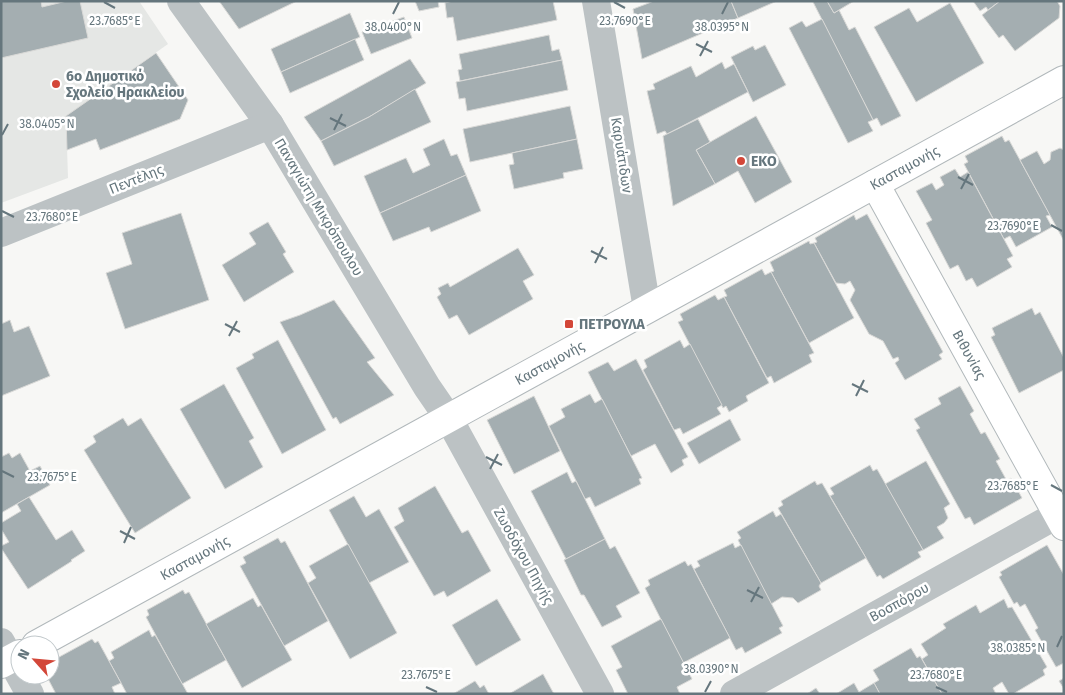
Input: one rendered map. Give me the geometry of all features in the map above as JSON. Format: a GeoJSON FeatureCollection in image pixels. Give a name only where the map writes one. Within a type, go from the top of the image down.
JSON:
{"type":"FeatureCollection","features":[{"type":"Feature","properties":{"kind":"street","name":"Παναγιώτη Μικρόπουλου"},"geometry":{"type":"LineString","coordinates":[[180,1],[270,125],[427,387],[448,418]]}},
{"type":"Feature","properties":{"kind":"street","name":"Καρυάτιδων"},"geometry":{"type":"LineString","coordinates":[[596,1],[647,310]]}},
{"type":"Feature","properties":{"kind":"street","name":"Κασταμονής"},"geometry":{"type":"LineString","coordinates":[[54,635],[1064,80]]}},
{"type":"Feature","properties":{"kind":"street","name":"Πεντέλης"},"geometry":{"type":"LineString","coordinates":[[1,233],[270,125]]}},
{"type":"Feature","properties":{"kind":"street","name":"Βιθυνίας"},"geometry":{"type":"LineString","coordinates":[[874,184],[1062,517]]}},
{"type":"Feature","properties":{"kind":"street","name":"Ζωοδόχου Πηγής"},"geometry":{"type":"LineString","coordinates":[[448,418],[600,694]]}},
{"type":"Feature","properties":{"kind":"street","name":"Βοσπόρου"},"geometry":{"type":"LineString","coordinates":[[734,694],[1062,517]]}},
{"type":"Feature","properties":{"kind":"street"},"geometry":{"type":"LineString","coordinates":[[8,655],[30,694]]}},
{"type":"Feature","properties":{"kind":"shaded area","name":"6ο Δημοτικό Σχολείο Ηρακλείου"},"geometry":{"type":"Polygon","coordinates":[[[1,1],[139,1],[168,44],[66,116],[68,178],[1,203],[1,1]]]}},
{"type":"Feature","properties":{"kind":"building"},"geometry":{"type":"Polygon","coordinates":[[[1,1],[41,1],[42,7],[67,1],[80,1],[88,38],[1,58],[1,1]]]}},
{"type":"Feature","properties":{"kind":"building"},"geometry":{"type":"Polygon","coordinates":[[[219,1],[297,1],[239,29],[219,1]]]}},
{"type":"Feature","properties":{"kind":"building"},"geometry":{"type":"Polygon","coordinates":[[[415,1],[438,1],[439,7],[419,11],[415,1]]]}},
{"type":"Feature","properties":{"kind":"building"},"geometry":{"type":"Polygon","coordinates":[[[453,1],[553,1],[557,20],[457,41],[453,17],[447,18],[445,3],[453,1]]]}},
{"type":"Feature","properties":{"kind":"building"},"geometry":{"type":"Polygon","coordinates":[[[654,1],[731,1],[738,18],[642,59],[633,9],[654,1]]]}},
{"type":"Feature","properties":{"kind":"building"},"geometry":{"type":"Polygon","coordinates":[[[731,1],[777,1],[738,18],[731,1]]]}},
{"type":"Feature","properties":{"kind":"building"},"geometry":{"type":"Polygon","coordinates":[[[814,1],[827,1],[834,13],[839,10],[849,30],[855,27],[901,116],[881,126],[877,118],[873,120],[814,1]]]}},
{"type":"Feature","properties":{"kind":"building"},"geometry":{"type":"Polygon","coordinates":[[[827,1],[854,1],[834,13],[827,1]]]}},
{"type":"Feature","properties":{"kind":"building"},"geometry":{"type":"Polygon","coordinates":[[[973,1],[1000,1],[988,10],[986,7],[980,11],[973,1]]]}},
{"type":"Feature","properties":{"kind":"building"},"geometry":{"type":"Polygon","coordinates":[[[1000,1],[1057,1],[1060,6],[1059,18],[1015,51],[1003,35],[999,38],[982,15],[1000,1]]]}},
{"type":"Feature","properties":{"kind":"building"},"geometry":{"type":"Polygon","coordinates":[[[950,3],[984,63],[916,102],[874,27],[909,8],[917,22],[950,3]]]}},
{"type":"Feature","properties":{"kind":"building"},"geometry":{"type":"Polygon","coordinates":[[[350,13],[360,37],[281,72],[271,49],[350,13]]]}},
{"type":"Feature","properties":{"kind":"building"},"geometry":{"type":"Polygon","coordinates":[[[404,17],[412,38],[371,54],[362,32],[404,17]]]}},
{"type":"Feature","properties":{"kind":"building"},"geometry":{"type":"Polygon","coordinates":[[[822,19],[873,120],[868,122],[873,131],[848,143],[789,28],[802,21],[806,27],[822,19]]]}},
{"type":"Feature","properties":{"kind":"building"},"geometry":{"type":"Polygon","coordinates":[[[549,35],[552,51],[559,49],[562,60],[460,81],[458,70],[462,69],[459,54],[549,35]]]}},
{"type":"Feature","properties":{"kind":"building"},"geometry":{"type":"Polygon","coordinates":[[[355,39],[364,60],[290,93],[281,72],[355,39]]]}},
{"type":"Feature","properties":{"kind":"building"},"geometry":{"type":"Polygon","coordinates":[[[765,45],[786,85],[753,102],[731,57],[753,46],[755,50],[765,45]]]}},
{"type":"Feature","properties":{"kind":"building"},"geometry":{"type":"Polygon","coordinates":[[[156,53],[188,100],[180,119],[100,150],[96,139],[67,150],[66,116],[156,53]]]}},
{"type":"Feature","properties":{"kind":"building"},"geometry":{"type":"Polygon","coordinates":[[[410,59],[426,83],[369,117],[321,141],[304,117],[410,59]]]}},
{"type":"Feature","properties":{"kind":"building"},"geometry":{"type":"Polygon","coordinates":[[[562,60],[568,90],[467,111],[465,98],[459,99],[456,82],[562,60]]]}},
{"type":"Feature","properties":{"kind":"building"},"geometry":{"type":"Polygon","coordinates":[[[722,62],[725,69],[734,64],[748,92],[667,134],[665,131],[657,134],[647,91],[655,89],[653,84],[691,66],[696,77],[722,62]]]}},
{"type":"Feature","properties":{"kind":"building"},"geometry":{"type":"Polygon","coordinates":[[[415,89],[431,122],[334,166],[321,141],[369,117],[415,89]]]}},
{"type":"Feature","properties":{"kind":"building"},"geometry":{"type":"Polygon","coordinates":[[[570,106],[577,139],[470,162],[463,129],[570,106]]]}},
{"type":"Feature","properties":{"kind":"building","name":"EKO"},"geometry":{"type":"Polygon","coordinates":[[[756,116],[792,182],[755,203],[738,171],[715,184],[696,150],[756,116]]]}},
{"type":"Feature","properties":{"kind":"building"},"geometry":{"type":"Polygon","coordinates":[[[698,119],[710,142],[696,150],[715,184],[673,206],[663,136],[698,119]]]}},
{"type":"Feature","properties":{"kind":"building"},"geometry":{"type":"Polygon","coordinates":[[[1002,136],[1005,142],[1009,140],[1050,215],[1046,216],[1052,227],[1016,247],[1010,236],[1004,239],[964,164],[968,162],[965,156],[1002,136]]]}},
{"type":"Feature","properties":{"kind":"building"},"geometry":{"type":"Polygon","coordinates":[[[444,139],[451,156],[457,154],[466,175],[380,213],[364,176],[406,158],[413,173],[430,165],[423,149],[444,139]]]}},
{"type":"Feature","properties":{"kind":"building"},"geometry":{"type":"Polygon","coordinates":[[[577,139],[583,169],[563,173],[564,178],[514,189],[509,165],[514,164],[512,153],[577,139]]]}},
{"type":"Feature","properties":{"kind":"building"},"geometry":{"type":"Polygon","coordinates":[[[1060,148],[1064,150],[1064,241],[1020,160],[1037,151],[1044,164],[1050,160],[1051,152],[1060,148]]]}},
{"type":"Feature","properties":{"kind":"building"},"geometry":{"type":"Polygon","coordinates":[[[955,169],[960,177],[968,172],[1013,256],[1007,259],[1012,267],[977,287],[972,278],[966,281],[958,265],[950,269],[926,223],[932,220],[916,191],[932,183],[936,190],[944,185],[940,177],[955,169]]]}},
{"type":"Feature","properties":{"kind":"building"},"geometry":{"type":"Polygon","coordinates":[[[466,175],[481,211],[431,232],[429,227],[393,241],[380,213],[466,175]]]}},
{"type":"Feature","properties":{"kind":"building"},"geometry":{"type":"Polygon","coordinates":[[[181,213],[209,300],[125,329],[106,273],[132,264],[122,233],[181,213]]]}},
{"type":"Feature","properties":{"kind":"building"},"geometry":{"type":"Polygon","coordinates":[[[867,214],[943,352],[939,355],[942,359],[905,380],[895,363],[899,360],[898,357],[893,359],[883,341],[869,334],[850,300],[855,290],[850,281],[845,284],[836,283],[814,243],[817,242],[815,238],[854,215],[856,220],[867,214]]]}},
{"type":"Feature","properties":{"kind":"building"},"geometry":{"type":"Polygon","coordinates":[[[268,222],[286,252],[283,254],[294,272],[244,302],[222,265],[256,244],[249,233],[268,222]]]}},
{"type":"Feature","properties":{"kind":"building"},"geometry":{"type":"Polygon","coordinates":[[[809,241],[810,244],[814,243],[854,318],[809,343],[771,272],[774,271],[770,262],[809,241]]]}},
{"type":"Feature","properties":{"kind":"building"},"geometry":{"type":"Polygon","coordinates":[[[518,248],[534,275],[523,281],[533,299],[469,335],[457,315],[449,319],[437,297],[441,294],[438,288],[448,283],[450,287],[518,248]]]}},
{"type":"Feature","properties":{"kind":"building"},"geometry":{"type":"Polygon","coordinates":[[[762,269],[765,275],[771,272],[814,353],[809,355],[812,362],[774,383],[771,376],[767,378],[724,297],[727,296],[724,290],[762,269]]]}},
{"type":"Feature","properties":{"kind":"building"},"geometry":{"type":"Polygon","coordinates":[[[715,295],[718,300],[724,297],[769,383],[746,396],[748,401],[729,412],[726,406],[723,408],[678,322],[683,320],[680,314],[715,295]]]}},
{"type":"Feature","properties":{"kind":"building"},"geometry":{"type":"Polygon","coordinates":[[[334,300],[375,358],[367,362],[394,395],[340,424],[336,417],[333,419],[280,322],[334,300]]]}},
{"type":"Feature","properties":{"kind":"building"},"geometry":{"type":"Polygon","coordinates":[[[1032,308],[1035,315],[1040,312],[1064,358],[1064,370],[1019,393],[991,337],[995,335],[992,328],[1032,308]]]}},
{"type":"Feature","properties":{"kind":"building"},"geometry":{"type":"Polygon","coordinates":[[[10,320],[14,332],[29,326],[50,376],[1,396],[1,324],[10,320]]]}},
{"type":"Feature","properties":{"kind":"building"},"geometry":{"type":"Polygon","coordinates":[[[278,340],[326,430],[282,454],[236,368],[254,358],[252,354],[278,340]]]}},
{"type":"Feature","properties":{"kind":"building"},"geometry":{"type":"Polygon","coordinates":[[[680,340],[684,348],[690,344],[722,405],[717,408],[721,414],[683,434],[680,428],[674,430],[643,370],[647,367],[644,360],[680,340]]]}},
{"type":"Feature","properties":{"kind":"building"},"geometry":{"type":"Polygon","coordinates":[[[636,359],[688,457],[682,460],[684,465],[671,473],[655,444],[631,456],[588,372],[608,362],[614,371],[636,359]]]}},
{"type":"Feature","properties":{"kind":"building"},"geometry":{"type":"Polygon","coordinates":[[[224,384],[254,438],[249,441],[263,467],[225,489],[180,409],[224,384]]]}},
{"type":"Feature","properties":{"kind":"building"},"geometry":{"type":"Polygon","coordinates":[[[960,386],[974,411],[970,414],[981,434],[985,432],[1000,459],[996,461],[1007,481],[1011,478],[1022,498],[974,525],[970,517],[965,519],[916,430],[920,428],[914,419],[941,404],[938,398],[960,386]]]}},
{"type":"Feature","properties":{"kind":"building"},"geometry":{"type":"Polygon","coordinates":[[[590,394],[595,403],[602,399],[642,478],[639,479],[641,484],[595,507],[590,497],[585,499],[549,426],[565,417],[561,409],[590,394]]]}},
{"type":"Feature","properties":{"kind":"building"},"geometry":{"type":"Polygon","coordinates":[[[534,396],[560,451],[514,474],[487,420],[534,396]]]}},
{"type":"Feature","properties":{"kind":"building"},"geometry":{"type":"Polygon","coordinates":[[[123,418],[128,426],[141,418],[191,498],[135,533],[84,450],[96,442],[93,436],[123,418]]]}},
{"type":"Feature","properties":{"kind":"building"},"geometry":{"type":"Polygon","coordinates":[[[730,419],[741,440],[699,464],[687,443],[730,419]]]}},
{"type":"Feature","properties":{"kind":"building"},"geometry":{"type":"Polygon","coordinates":[[[9,453],[12,458],[20,453],[30,471],[40,466],[50,485],[1,513],[1,457],[9,453]]]}},
{"type":"Feature","properties":{"kind":"building"},"geometry":{"type":"Polygon","coordinates":[[[926,461],[950,504],[944,508],[948,518],[937,527],[944,538],[923,550],[885,484],[926,461]]]}},
{"type":"Feature","properties":{"kind":"building"},"geometry":{"type":"Polygon","coordinates":[[[870,465],[873,471],[877,469],[923,550],[918,552],[921,557],[883,579],[880,575],[877,577],[830,496],[834,494],[830,488],[870,465]]]}},
{"type":"Feature","properties":{"kind":"building"},"geometry":{"type":"Polygon","coordinates":[[[567,472],[572,483],[576,481],[605,539],[566,559],[531,491],[567,472]]]}},
{"type":"Feature","properties":{"kind":"building"},"geometry":{"type":"Polygon","coordinates":[[[815,481],[817,485],[822,483],[866,558],[821,583],[778,508],[783,505],[781,501],[815,481]]]}},
{"type":"Feature","properties":{"kind":"building"},"geometry":{"type":"Polygon","coordinates":[[[435,486],[462,533],[468,530],[491,571],[447,597],[444,591],[434,596],[394,527],[404,521],[398,508],[435,486]]]}},
{"type":"Feature","properties":{"kind":"building"},"geometry":{"type":"Polygon","coordinates":[[[354,496],[366,517],[379,509],[409,562],[369,583],[329,510],[354,496]]]}},
{"type":"Feature","properties":{"kind":"building"},"geometry":{"type":"Polygon","coordinates":[[[29,497],[56,540],[72,530],[85,551],[28,589],[1,548],[1,546],[9,542],[1,529],[1,523],[21,511],[17,504],[29,497]]]}},
{"type":"Feature","properties":{"kind":"building"},"geometry":{"type":"Polygon","coordinates":[[[773,511],[776,517],[781,514],[821,583],[819,586],[821,590],[798,603],[793,598],[782,597],[771,604],[738,540],[741,538],[737,532],[773,511]]]}},
{"type":"Feature","properties":{"kind":"building"},"geometry":{"type":"Polygon","coordinates":[[[278,538],[281,543],[285,541],[328,621],[284,646],[240,566],[246,563],[243,557],[278,538]]]}},
{"type":"Feature","properties":{"kind":"building"},"geometry":{"type":"Polygon","coordinates":[[[605,539],[610,549],[615,546],[640,593],[616,606],[622,617],[602,627],[584,595],[581,595],[564,560],[605,539]]]}},
{"type":"Feature","properties":{"kind":"building"},"geometry":{"type":"Polygon","coordinates":[[[733,543],[735,548],[741,545],[783,626],[779,628],[782,633],[745,653],[742,647],[736,650],[694,569],[700,566],[697,561],[733,543]]]}},
{"type":"Feature","properties":{"kind":"building"},"geometry":{"type":"Polygon","coordinates":[[[348,544],[397,633],[350,659],[308,583],[316,578],[309,566],[348,544]]]}},
{"type":"Feature","properties":{"kind":"building"},"geometry":{"type":"Polygon","coordinates":[[[1047,545],[1064,575],[1064,663],[1056,667],[1035,630],[1038,628],[1025,604],[1020,607],[1017,602],[1014,604],[999,577],[1002,575],[1000,572],[1047,545]]]}},
{"type":"Feature","properties":{"kind":"building"},"geometry":{"type":"Polygon","coordinates":[[[685,561],[688,566],[691,564],[730,638],[683,663],[645,588],[650,585],[648,580],[685,561]]]}},
{"type":"Feature","properties":{"kind":"building"},"geometry":{"type":"Polygon","coordinates":[[[183,590],[185,594],[189,592],[226,660],[182,684],[146,617],[149,615],[147,610],[183,590]]]}},
{"type":"Feature","properties":{"kind":"building"},"geometry":{"type":"Polygon","coordinates":[[[253,598],[258,607],[261,605],[292,660],[242,688],[206,624],[253,598]]]}},
{"type":"Feature","properties":{"kind":"building"},"geometry":{"type":"Polygon","coordinates":[[[497,599],[521,640],[476,666],[452,625],[497,599]]]}},
{"type":"Feature","properties":{"kind":"building"},"geometry":{"type":"Polygon","coordinates":[[[1004,599],[1008,608],[1012,607],[1047,667],[1043,670],[1045,675],[1013,694],[1009,694],[1002,682],[993,688],[996,694],[942,694],[922,659],[928,655],[921,644],[946,628],[943,624],[976,605],[980,613],[1004,599]]]}},
{"type":"Feature","properties":{"kind":"building"},"geometry":{"type":"Polygon","coordinates":[[[661,619],[692,679],[677,687],[680,694],[628,694],[616,670],[622,667],[611,646],[661,619]]]}},
{"type":"Feature","properties":{"kind":"building"},"geometry":{"type":"Polygon","coordinates":[[[149,630],[152,637],[155,635],[188,694],[127,694],[109,661],[114,658],[111,652],[149,630]]]}},
{"type":"Feature","properties":{"kind":"building"},"geometry":{"type":"Polygon","coordinates":[[[92,639],[95,643],[98,641],[121,683],[112,687],[115,694],[56,694],[51,685],[60,685],[60,657],[92,639]]]}},
{"type":"Feature","properties":{"kind":"building"},"geometry":{"type":"Polygon","coordinates":[[[911,648],[917,658],[920,656],[942,694],[880,694],[874,683],[879,680],[873,670],[911,648]]]}},
{"type":"Feature","properties":{"kind":"building"},"geometry":{"type":"Polygon","coordinates":[[[543,674],[554,694],[509,694],[543,674]]]}},
{"type":"Feature","properties":{"kind":"building"},"geometry":{"type":"Polygon","coordinates":[[[1064,678],[1064,689],[1059,681],[1064,678]]]}},
{"type":"Feature","properties":{"kind":"building"},"geometry":{"type":"Polygon","coordinates":[[[475,681],[480,688],[484,685],[489,694],[453,694],[475,681]]]}},
{"type":"Feature","properties":{"kind":"building"},"geometry":{"type":"Polygon","coordinates":[[[854,683],[859,692],[874,683],[880,694],[836,694],[854,683]]]}},
{"type":"Feature","properties":{"kind":"building"},"geometry":{"type":"Polygon","coordinates":[[[816,688],[820,694],[807,694],[816,688]]]}},
{"type":"Feature","properties":{"kind":"place","name":"6ο Δημοτικό Σχολείο Ηρακλείου"},"geometry":{"type":"Point","coordinates":[56,84]}},
{"type":"Feature","properties":{"kind":"place","name":"EKO"},"geometry":{"type":"Point","coordinates":[741,161]}},
{"type":"Feature","properties":{"kind":"place","name":"ΠΕΤΡΟΥΛΑ"},"geometry":{"type":"Point","coordinates":[569,324]}}]}
